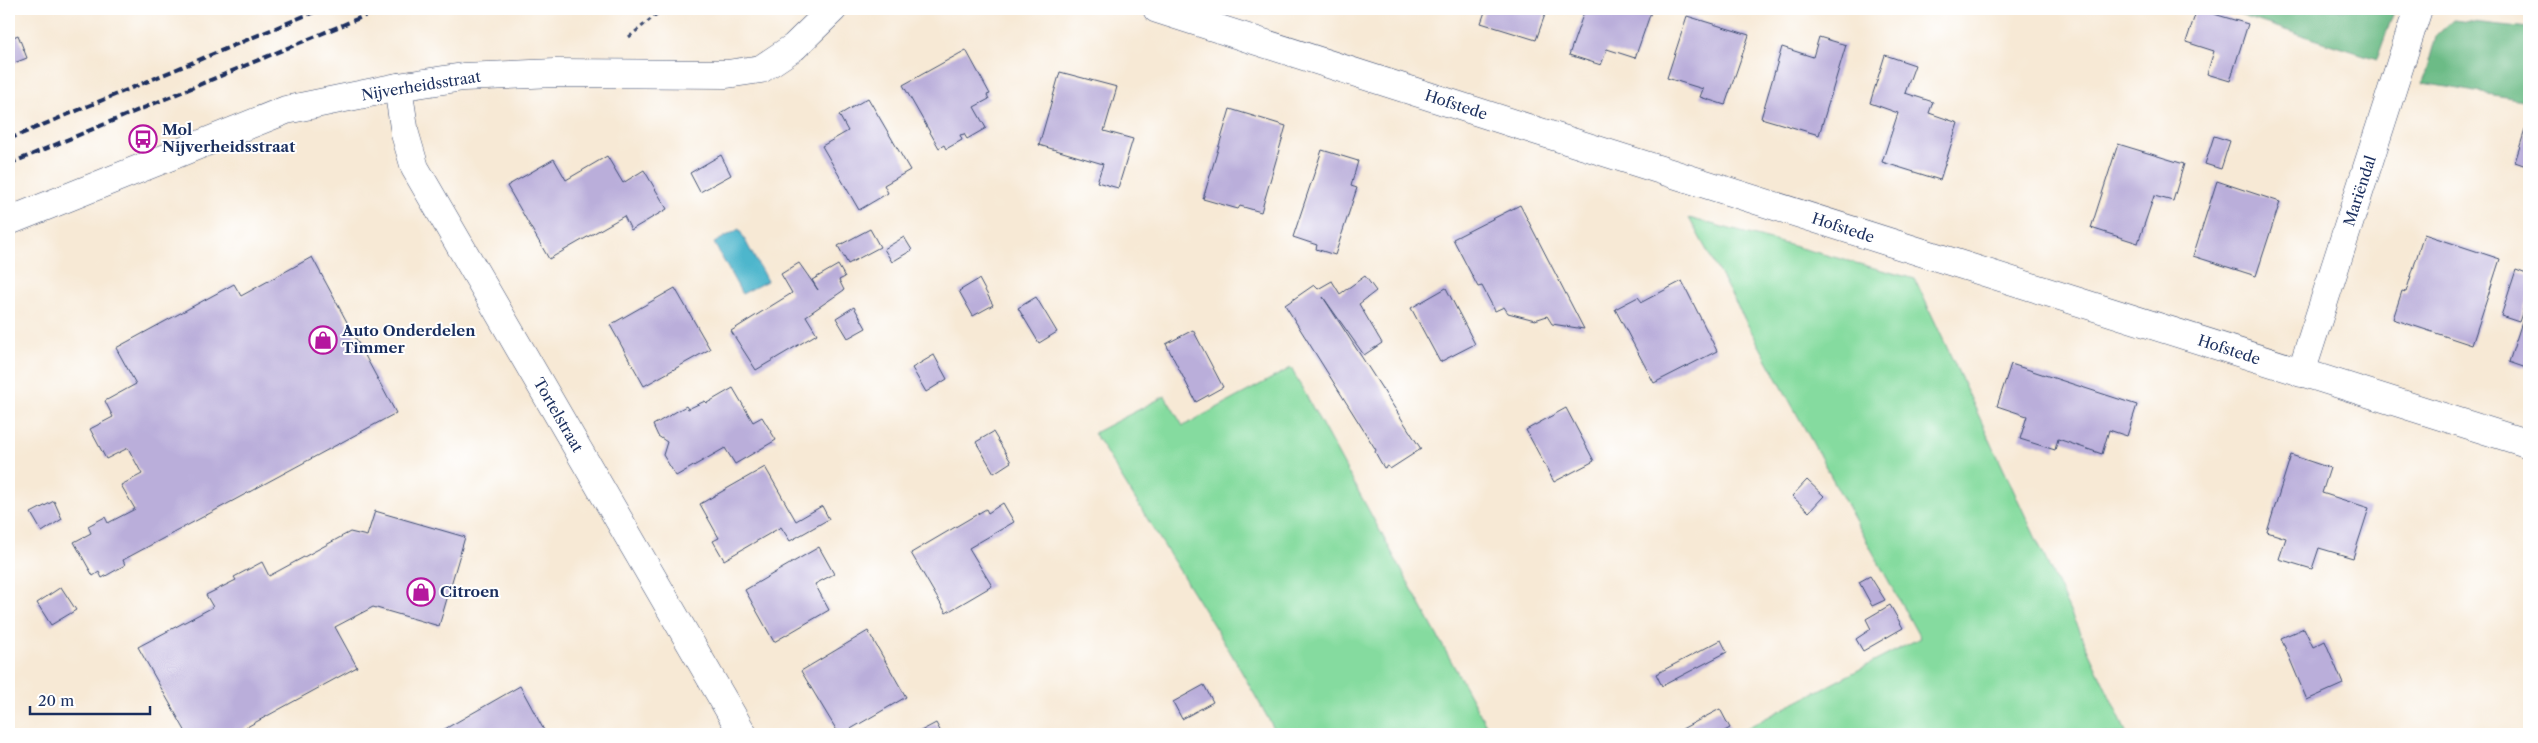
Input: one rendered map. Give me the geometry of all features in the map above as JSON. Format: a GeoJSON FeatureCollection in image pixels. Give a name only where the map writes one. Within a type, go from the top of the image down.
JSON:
{"type":"FeatureCollection","features":[{"type":"Feature","properties":{"kind":"street","name":"Nijverheidsstraat"},"geometry":{"type":"LineString","coordinates":[[9,221],[286,110],[398,87],[463,77],[555,73],[727,74],[761,69],[794,47],[833,9]]}},
{"type":"Feature","properties":{"kind":"street","name":"Hofstede"},"geometry":{"type":"LineString","coordinates":[[1157,9],[2529,444]]}},
{"type":"Feature","properties":{"kind":"street","name":"Mariëndal"},"geometry":{"type":"LineString","coordinates":[[2301,373],[2418,9]]}},
{"type":"Feature","properties":{"kind":"street","name":"Tortelstraat"},"geometry":{"type":"LineString","coordinates":[[398,87],[405,134],[415,168],[743,734]]}},
{"type":"Feature","properties":{"kind":"green space"},"geometry":{"type":"Polygon","coordinates":[[[2220,9],[2395,9],[2377,59],[2220,9]]]}},
{"type":"Feature","properties":{"kind":"green space"},"geometry":{"type":"Polygon","coordinates":[[[2453,20],[2529,28],[2529,101],[2423,83],[2436,36],[2453,20]]]}},
{"type":"Feature","properties":{"kind":"green space"},"geometry":{"type":"Polygon","coordinates":[[[1689,218],[1915,279],[2127,734],[1735,734],[1920,638],[1689,218]]]}},
{"type":"Feature","properties":{"kind":"green space"},"geometry":{"type":"Polygon","coordinates":[[[1291,368],[1491,734],[1277,734],[1232,655],[1094,433],[1165,396],[1183,426],[1291,368]]]}},
{"type":"Feature","properties":{"kind":"water"},"geometry":{"type":"Polygon","coordinates":[[[739,229],[767,281],[742,294],[714,243],[739,229]]]}},
{"type":"Feature","properties":{"kind":"building"},"geometry":{"type":"Polygon","coordinates":[[[1486,9],[1547,9],[1536,40],[1481,23],[1486,9]]]}},
{"type":"Feature","properties":{"kind":"building"},"geometry":{"type":"Polygon","coordinates":[[[1585,9],[1652,9],[1635,58],[1607,49],[1601,65],[1569,55],[1585,9]]]}},
{"type":"Feature","properties":{"kind":"building"},"geometry":{"type":"Polygon","coordinates":[[[2197,9],[2248,24],[2230,81],[2207,74],[2214,51],[2186,42],[2197,9]]]}},
{"type":"Feature","properties":{"kind":"building"},"geometry":{"type":"Polygon","coordinates":[[[1687,16],[1749,35],[1725,105],[1700,97],[1703,89],[1667,78],[1687,16]]]}},
{"type":"Feature","properties":{"kind":"building"},"geometry":{"type":"Polygon","coordinates":[[[18,35],[27,58],[9,65],[9,39],[18,35]]]}},
{"type":"Feature","properties":{"kind":"building"},"geometry":{"type":"Polygon","coordinates":[[[1819,37],[1846,45],[1819,135],[1761,118],[1782,47],[1813,57],[1819,37]]]}},
{"type":"Feature","properties":{"kind":"building"},"geometry":{"type":"Polygon","coordinates":[[[966,50],[990,94],[987,95],[989,99],[974,107],[986,128],[967,139],[964,134],[960,135],[962,140],[946,149],[944,145],[939,148],[903,85],[966,50]]]}},
{"type":"Feature","properties":{"kind":"building"},"geometry":{"type":"Polygon","coordinates":[[[1885,55],[1915,65],[1905,93],[1933,102],[1929,113],[1958,123],[1940,180],[1882,162],[1898,113],[1870,103],[1885,55]]]}},
{"type":"Feature","properties":{"kind":"building"},"geometry":{"type":"Polygon","coordinates":[[[1060,72],[1117,87],[1104,131],[1133,139],[1118,188],[1097,182],[1103,164],[1039,145],[1060,72]]]}},
{"type":"Feature","properties":{"kind":"building"},"geometry":{"type":"Polygon","coordinates":[[[868,98],[910,170],[884,185],[888,193],[859,210],[822,146],[848,131],[839,115],[868,98]]]}},
{"type":"Feature","properties":{"kind":"building"},"geometry":{"type":"Polygon","coordinates":[[[1230,109],[1286,126],[1261,212],[1240,206],[1238,209],[1203,199],[1230,109]]]}},
{"type":"Feature","properties":{"kind":"building"},"geometry":{"type":"Polygon","coordinates":[[[2529,117],[2529,167],[2515,162],[2529,117]]]}},
{"type":"Feature","properties":{"kind":"building"},"geometry":{"type":"Polygon","coordinates":[[[2214,136],[2230,141],[2221,169],[2205,164],[2214,136]]]}},
{"type":"Feature","properties":{"kind":"building"},"geometry":{"type":"Polygon","coordinates":[[[2118,144],[2184,164],[2173,201],[2154,196],[2138,243],[2091,228],[2118,144]]]}},
{"type":"Feature","properties":{"kind":"building"},"geometry":{"type":"Polygon","coordinates":[[[1322,150],[1358,161],[1351,186],[1357,188],[1335,255],[1316,249],[1317,245],[1293,237],[1322,150]]]}},
{"type":"Feature","properties":{"kind":"building"},"geometry":{"type":"Polygon","coordinates":[[[721,155],[731,175],[700,192],[690,173],[721,155]]]}},
{"type":"Feature","properties":{"kind":"building"},"geometry":{"type":"Polygon","coordinates":[[[607,156],[623,183],[644,170],[667,209],[631,230],[624,216],[549,259],[507,186],[554,159],[566,180],[607,156]]]}},
{"type":"Feature","properties":{"kind":"building"},"geometry":{"type":"Polygon","coordinates":[[[2217,181],[2280,202],[2256,276],[2193,256],[2217,181]]]}},
{"type":"Feature","properties":{"kind":"building"},"geometry":{"type":"Polygon","coordinates":[[[1520,205],[1584,329],[1552,324],[1547,316],[1535,320],[1508,313],[1504,307],[1495,311],[1482,286],[1478,287],[1453,239],[1520,205]]]}},
{"type":"Feature","properties":{"kind":"building"},"geometry":{"type":"Polygon","coordinates":[[[870,229],[880,247],[848,264],[838,246],[870,229]]]}},
{"type":"Feature","properties":{"kind":"building"},"geometry":{"type":"Polygon","coordinates":[[[2424,234],[2500,259],[2472,345],[2393,319],[2402,291],[2406,292],[2424,234]]]}},
{"type":"Feature","properties":{"kind":"building"},"geometry":{"type":"Polygon","coordinates":[[[904,237],[912,250],[892,262],[884,249],[904,237]]]}},
{"type":"Feature","properties":{"kind":"building"},"geometry":{"type":"Polygon","coordinates":[[[312,257],[396,413],[123,560],[125,565],[102,578],[99,572],[93,576],[74,542],[91,533],[88,526],[105,517],[108,523],[135,509],[121,485],[142,474],[128,448],[106,459],[90,429],[113,417],[105,401],[136,384],[116,348],[234,284],[241,296],[312,257]]]}},
{"type":"Feature","properties":{"kind":"building"},"geometry":{"type":"Polygon","coordinates":[[[799,263],[818,290],[812,280],[838,265],[845,277],[839,280],[844,290],[806,316],[817,334],[756,370],[731,331],[792,293],[781,274],[799,263]]]}},
{"type":"Feature","properties":{"kind":"building"},"geometry":{"type":"Polygon","coordinates":[[[2516,270],[2529,275],[2529,293],[2519,322],[2501,316],[2516,270]]]}},
{"type":"Feature","properties":{"kind":"building"},"geometry":{"type":"Polygon","coordinates":[[[1365,276],[1376,291],[1359,304],[1382,343],[1364,355],[1323,297],[1421,449],[1390,469],[1388,466],[1384,468],[1375,452],[1376,450],[1285,305],[1314,285],[1318,289],[1332,281],[1340,294],[1365,276]]]}},
{"type":"Feature","properties":{"kind":"building"},"geometry":{"type":"Polygon","coordinates":[[[979,279],[993,305],[973,316],[959,291],[979,279]]]}},
{"type":"Feature","properties":{"kind":"building"},"geometry":{"type":"Polygon","coordinates":[[[1682,281],[1717,351],[1654,383],[1615,309],[1638,297],[1642,302],[1682,281]]]}},
{"type":"Feature","properties":{"kind":"building"},"geometry":{"type":"Polygon","coordinates":[[[675,288],[710,349],[644,386],[610,325],[675,288]]]}},
{"type":"Feature","properties":{"kind":"building"},"geometry":{"type":"Polygon","coordinates":[[[1446,288],[1475,344],[1440,362],[1411,308],[1446,288]]]}},
{"type":"Feature","properties":{"kind":"building"},"geometry":{"type":"Polygon","coordinates":[[[1036,297],[1057,332],[1039,343],[1018,308],[1036,297]]]}},
{"type":"Feature","properties":{"kind":"building"},"geometry":{"type":"Polygon","coordinates":[[[854,307],[866,328],[848,338],[836,318],[854,307]]]}},
{"type":"Feature","properties":{"kind":"building"},"geometry":{"type":"Polygon","coordinates":[[[2522,322],[2529,324],[2529,369],[2509,362],[2522,322]]]}},
{"type":"Feature","properties":{"kind":"building"},"geometry":{"type":"Polygon","coordinates":[[[1193,330],[1223,387],[1196,402],[1166,344],[1193,330]]]}},
{"type":"Feature","properties":{"kind":"building"},"geometry":{"type":"Polygon","coordinates":[[[934,355],[947,379],[926,392],[912,368],[934,355]]]}},
{"type":"Feature","properties":{"kind":"building"},"geometry":{"type":"Polygon","coordinates":[[[2011,364],[2137,405],[2127,436],[2109,430],[2102,454],[2058,439],[2055,450],[2020,439],[2027,416],[1997,406],[2011,364]]]}},
{"type":"Feature","properties":{"kind":"building"},"geometry":{"type":"Polygon","coordinates":[[[733,388],[753,422],[762,417],[776,440],[735,464],[725,448],[676,476],[663,455],[667,442],[658,436],[653,425],[686,406],[688,409],[705,401],[707,403],[733,388]]]}},
{"type":"Feature","properties":{"kind":"building"},"geometry":{"type":"Polygon","coordinates":[[[1566,408],[1594,461],[1554,482],[1526,430],[1566,408]]]}},
{"type":"Feature","properties":{"kind":"building"},"geometry":{"type":"Polygon","coordinates":[[[993,432],[1011,462],[994,473],[976,442],[993,432]]]}},
{"type":"Feature","properties":{"kind":"building"},"geometry":{"type":"Polygon","coordinates":[[[2291,455],[2330,468],[2322,493],[2369,508],[2353,558],[2319,548],[2312,569],[2279,559],[2286,538],[2267,532],[2291,455]]]}},
{"type":"Feature","properties":{"kind":"building"},"geometry":{"type":"Polygon","coordinates":[[[765,467],[796,521],[822,506],[829,519],[790,541],[781,527],[724,560],[713,541],[719,538],[700,504],[765,467]]]}},
{"type":"Feature","properties":{"kind":"building"},"geometry":{"type":"Polygon","coordinates":[[[1807,480],[1824,496],[1809,512],[1792,496],[1807,480]]]}},
{"type":"Feature","properties":{"kind":"building"},"geometry":{"type":"Polygon","coordinates":[[[54,501],[62,519],[42,532],[31,513],[54,501]]]}},
{"type":"Feature","properties":{"kind":"building"},"geometry":{"type":"Polygon","coordinates":[[[1003,503],[1014,522],[969,548],[992,586],[946,613],[911,553],[986,509],[988,513],[1003,503]]]}},
{"type":"Feature","properties":{"kind":"building"},"geometry":{"type":"Polygon","coordinates":[[[375,511],[465,537],[439,626],[373,607],[335,627],[357,667],[234,734],[187,734],[138,647],[213,607],[206,595],[236,580],[234,577],[262,562],[269,576],[350,532],[367,536],[375,511]]]}},
{"type":"Feature","properties":{"kind":"building"},"geometry":{"type":"Polygon","coordinates":[[[819,547],[834,574],[815,584],[829,610],[774,642],[745,590],[819,547]]]}},
{"type":"Feature","properties":{"kind":"building"},"geometry":{"type":"Polygon","coordinates":[[[1870,576],[1885,600],[1872,606],[1859,582],[1870,576]]]}},
{"type":"Feature","properties":{"kind":"building"},"geometry":{"type":"Polygon","coordinates":[[[61,587],[76,610],[51,625],[37,603],[61,587]]]}},
{"type":"Feature","properties":{"kind":"building"},"geometry":{"type":"Polygon","coordinates":[[[1890,605],[1903,628],[1863,651],[1856,639],[1871,629],[1866,619],[1890,605]]]}},
{"type":"Feature","properties":{"kind":"building"},"geometry":{"type":"Polygon","coordinates":[[[2304,628],[2313,647],[2325,641],[2343,684],[2307,700],[2281,638],[2304,628]]]}},
{"type":"Feature","properties":{"kind":"building"},"geometry":{"type":"Polygon","coordinates":[[[868,631],[906,697],[839,734],[801,671],[868,631]]]}},
{"type":"Feature","properties":{"kind":"building"},"geometry":{"type":"Polygon","coordinates":[[[1721,640],[1727,652],[1662,686],[1656,674],[1721,640]]]}},
{"type":"Feature","properties":{"kind":"building"},"geometry":{"type":"Polygon","coordinates":[[[1204,685],[1213,702],[1182,719],[1173,702],[1204,685]]]}},
{"type":"Feature","properties":{"kind":"building"},"geometry":{"type":"Polygon","coordinates":[[[520,686],[546,734],[436,734],[520,686]]]}},
{"type":"Feature","properties":{"kind":"building"},"geometry":{"type":"Polygon","coordinates":[[[1720,709],[1730,728],[1719,734],[1685,734],[1682,729],[1720,709]]]}},
{"type":"Feature","properties":{"kind":"building"},"geometry":{"type":"Polygon","coordinates":[[[936,723],[942,734],[915,734],[936,723]]]}},
{"type":"Feature","properties":{"kind":"railway"},"geometry":{"type":"LineString","coordinates":[[9,139],[321,9]]}},
{"type":"Feature","properties":{"kind":"railway"},"geometry":{"type":"LineString","coordinates":[[9,164],[381,9]]}},
{"type":"Feature","properties":{"kind":"place","name":"Mol Nijverheidsstraat"},"geometry":{"type":"Point","coordinates":[143,139]}},
{"type":"Feature","properties":{"kind":"place","name":"Auto Onderdelen Timmer"},"geometry":{"type":"Point","coordinates":[323,340]}},
{"type":"Feature","properties":{"kind":"place","name":"Citroen"},"geometry":{"type":"Point","coordinates":[421,592]}}]}
